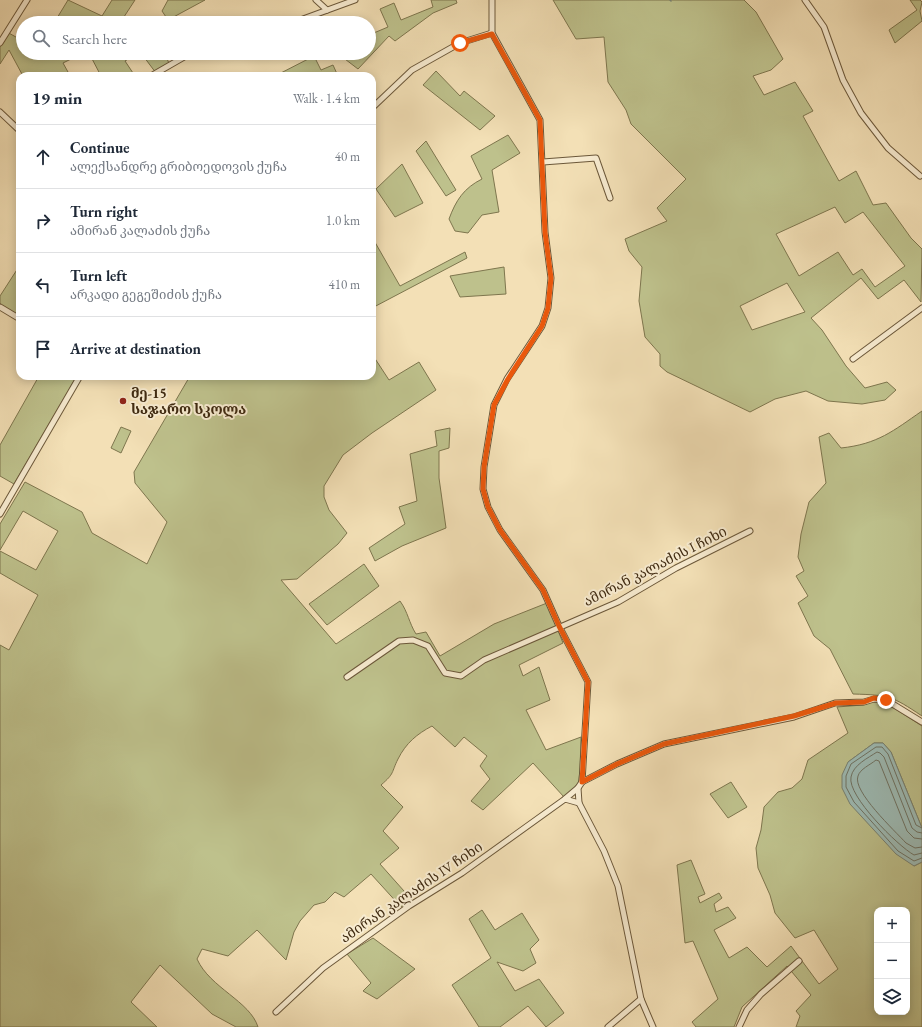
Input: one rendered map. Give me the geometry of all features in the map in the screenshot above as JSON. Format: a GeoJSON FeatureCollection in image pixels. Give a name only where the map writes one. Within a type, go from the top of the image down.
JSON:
{"type":"FeatureCollection","features":[{"type":"Feature","properties":{"kind":"street"},"geometry":{"type":"LineString","coordinates":[[17,16],[27,0]]}},
{"type":"Feature","properties":{"kind":"street"},"geometry":{"type":"LineString","coordinates":[[316,0],[327,10]]}},
{"type":"Feature","properties":{"kind":"street"},"geometry":{"type":"LineString","coordinates":[[311,16],[355,0]]}},
{"type":"Feature","properties":{"kind":"street"},"geometry":{"type":"LineString","coordinates":[[492,0],[492,34],[540,120],[545,232],[551,278],[548,308],[542,326],[508,379],[494,405],[484,467],[483,489],[488,507],[500,530],[543,590],[559,626],[588,682],[582,782]]}},
{"type":"Feature","properties":{"kind":"street"},"geometry":{"type":"LineString","coordinates":[[805,0],[824,27],[843,80],[861,113],[888,148],[921,175]]}},
{"type":"Feature","properties":{"kind":"street"},"geometry":{"type":"LineString","coordinates":[[0,43],[16,18]]}},
{"type":"Feature","properties":{"kind":"street"},"geometry":{"type":"LineString","coordinates":[[376,104],[412,70],[460,43],[492,34]]}},
{"type":"Feature","properties":{"kind":"street"},"geometry":{"type":"LineString","coordinates":[[158,72],[179,60]]}},
{"type":"Feature","properties":{"kind":"street"},"geometry":{"type":"LineString","coordinates":[[0,112],[16,127]]}},
{"type":"Feature","properties":{"kind":"street"},"geometry":{"type":"LineString","coordinates":[[543,162],[596,158],[610,198]]}},
{"type":"Feature","properties":{"kind":"street"},"geometry":{"type":"LineString","coordinates":[[0,307],[16,317]]}},
{"type":"Feature","properties":{"kind":"street"},"geometry":{"type":"LineString","coordinates":[[853,358],[922,308]]}},
{"type":"Feature","properties":{"kind":"street"},"geometry":{"type":"LineString","coordinates":[[0,514],[78,380]]}},
{"type":"Feature","properties":{"kind":"street","name":"ამირან კალაძის I ჩიხი"},"geometry":{"type":"LineString","coordinates":[[347,677],[399,641],[413,640],[428,646],[446,672],[461,676],[484,660],[559,626],[618,602],[676,568],[750,531]]}},
{"type":"Feature","properties":{"kind":"street"},"geometry":{"type":"LineString","coordinates":[[582,782],[617,764],[664,744],[794,716],[836,703],[864,702],[874,698],[886,700],[922,722]]}},
{"type":"Feature","properties":{"kind":"street","name":"ამირან კალაძის IV ჩიხი"},"geometry":{"type":"LineString","coordinates":[[276,1012],[323,968],[408,906],[462,873],[565,799],[578,788],[582,782]]}},
{"type":"Feature","properties":{"kind":"street"},"geometry":{"type":"LineString","coordinates":[[578,788],[579,803],[604,851],[618,886],[641,1000],[653,1027]]}},
{"type":"Feature","properties":{"kind":"street"},"geometry":{"type":"LineString","coordinates":[[565,799],[579,803]]}},
{"type":"Feature","properties":{"kind":"street"},"geometry":{"type":"LineString","coordinates":[[740,1027],[747,1010],[761,994],[799,961]]}},
{"type":"Feature","properties":{"kind":"street"},"geometry":{"type":"LineString","coordinates":[[608,1027],[641,1000]]}},
{"type":"Feature","properties":{"kind":"green space"},"geometry":{"type":"Polygon","coordinates":[[[68,0],[102,16],[58,16],[68,0]]]}},
{"type":"Feature","properties":{"kind":"green space"},"geometry":{"type":"Polygon","coordinates":[[[112,0],[135,0],[125,16],[102,16],[112,0]]]}},
{"type":"Feature","properties":{"kind":"green space"},"geometry":{"type":"Polygon","coordinates":[[[168,0],[205,0],[175,16],[165,16],[162,11],[168,0]]]}},
{"type":"Feature","properties":{"kind":"green space"},"geometry":{"type":"Polygon","coordinates":[[[431,0],[456,0],[457,3],[433,13],[395,41],[389,36],[376,50],[376,32],[388,27],[380,9],[394,3],[401,20],[433,7],[431,0]]]}},
{"type":"Feature","properties":{"kind":"green space"},"geometry":{"type":"Polygon","coordinates":[[[553,0],[744,0],[756,12],[783,59],[771,70],[753,76],[764,95],[795,82],[813,111],[803,116],[839,181],[856,171],[873,205],[886,203],[911,238],[922,249],[921,302],[904,280],[878,299],[861,278],[811,318],[822,330],[846,366],[865,388],[887,382],[896,390],[885,400],[862,404],[828,401],[806,391],[775,399],[750,412],[667,372],[660,366],[660,354],[645,337],[639,301],[642,267],[629,251],[625,239],[667,221],[657,208],[686,179],[631,124],[626,110],[608,82],[604,37],[576,39],[553,0]],[[835,207],[776,234],[799,276],[838,252],[853,275],[862,269],[875,287],[905,266],[863,212],[845,223],[835,207]],[[787,283],[740,306],[752,330],[805,312],[787,283]]]}},
{"type":"Feature","properties":{"kind":"green space"},"geometry":{"type":"Polygon","coordinates":[[[910,0],[920,0],[922,2],[920,11],[922,21],[895,43],[889,30],[917,10],[910,0]]]}},
{"type":"Feature","properties":{"kind":"green space"},"geometry":{"type":"Polygon","coordinates":[[[7,32],[16,37],[16,60],[69,60],[63,63],[68,72],[21,72],[9,50],[0,64],[0,43],[7,32]]]}},
{"type":"Feature","properties":{"kind":"green space"},"geometry":{"type":"Polygon","coordinates":[[[93,60],[127,60],[125,61],[132,72],[99,72],[93,60]]]}},
{"type":"Feature","properties":{"kind":"green space"},"geometry":{"type":"Polygon","coordinates":[[[146,60],[168,60],[170,65],[155,72],[146,60]]]}},
{"type":"Feature","properties":{"kind":"green space"},"geometry":{"type":"Polygon","coordinates":[[[306,60],[316,60],[321,70],[333,65],[336,72],[283,72],[306,60]]]}},
{"type":"Feature","properties":{"kind":"green space"},"geometry":{"type":"Polygon","coordinates":[[[346,60],[366,60],[358,69],[346,60]]]}},
{"type":"Feature","properties":{"kind":"green space"},"geometry":{"type":"Polygon","coordinates":[[[436,71],[460,96],[464,91],[495,116],[480,130],[423,85],[436,71]]]}},
{"type":"Feature","properties":{"kind":"green space"},"geometry":{"type":"Polygon","coordinates":[[[508,135],[520,153],[492,170],[499,212],[482,215],[468,233],[455,231],[449,219],[458,200],[470,186],[482,179],[471,156],[508,135]]]}},
{"type":"Feature","properties":{"kind":"green space"},"geometry":{"type":"Polygon","coordinates":[[[426,141],[456,190],[446,196],[416,151],[426,141]]]}},
{"type":"Feature","properties":{"kind":"green space"},"geometry":{"type":"Polygon","coordinates":[[[402,164],[423,203],[395,217],[376,189],[402,164]]]}},
{"type":"Feature","properties":{"kind":"green space"},"geometry":{"type":"Polygon","coordinates":[[[376,244],[400,286],[465,252],[467,258],[376,306],[376,244]]]}},
{"type":"Feature","properties":{"kind":"green space"},"geometry":{"type":"Polygon","coordinates":[[[504,267],[506,294],[460,297],[450,276],[504,267]]]}},
{"type":"Feature","properties":{"kind":"green space"},"geometry":{"type":"Polygon","coordinates":[[[16,271],[16,314],[0,304],[0,296],[16,271]]]}},
{"type":"Feature","properties":{"kind":"green space"},"geometry":{"type":"Polygon","coordinates":[[[376,360],[389,380],[419,362],[436,390],[372,433],[343,455],[324,486],[324,497],[329,510],[347,533],[338,544],[297,579],[281,580],[336,644],[400,601],[416,634],[426,632],[440,656],[494,624],[547,603],[563,643],[519,665],[523,676],[539,667],[550,700],[526,710],[546,750],[581,737],[578,785],[564,797],[533,763],[483,810],[471,801],[490,779],[480,766],[487,756],[464,737],[455,747],[432,726],[421,732],[408,744],[401,753],[391,775],[381,785],[403,807],[383,831],[399,848],[380,864],[412,900],[401,907],[371,874],[344,897],[335,892],[325,902],[314,905],[300,921],[294,932],[286,960],[257,930],[228,956],[202,949],[197,959],[203,969],[211,978],[247,1009],[254,1018],[258,1027],[236,1027],[212,1014],[160,965],[131,1002],[157,1027],[0,1027],[0,645],[9,650],[38,595],[0,573],[0,551],[36,570],[58,531],[23,511],[0,550],[0,524],[25,482],[82,512],[92,533],[147,564],[167,522],[135,483],[134,472],[188,380],[376,380],[376,360]]]}},
{"type":"Feature","properties":{"kind":"green space"},"geometry":{"type":"Polygon","coordinates":[[[37,380],[75,380],[14,484],[0,476],[0,445],[37,380]]]}},
{"type":"Feature","properties":{"kind":"green space"},"geometry":{"type":"Polygon","coordinates":[[[922,411],[922,716],[904,704],[890,698],[875,695],[853,694],[830,649],[814,636],[798,603],[808,596],[796,576],[804,571],[798,557],[801,534],[809,502],[826,483],[819,437],[829,433],[841,448],[854,446],[884,436],[922,411]]]}},
{"type":"Feature","properties":{"kind":"green space"},"geometry":{"type":"Polygon","coordinates":[[[121,427],[131,431],[121,453],[111,448],[121,427]]]}},
{"type":"Feature","properties":{"kind":"green space"},"geometry":{"type":"Polygon","coordinates":[[[450,428],[449,448],[439,451],[439,478],[446,528],[402,546],[375,561],[369,548],[405,524],[399,507],[417,501],[410,454],[437,446],[435,431],[450,428]]]}},
{"type":"Feature","properties":{"kind":"green space"},"geometry":{"type":"Polygon","coordinates":[[[364,564],[379,586],[327,625],[309,604],[364,564]]]}},
{"type":"Feature","properties":{"kind":"green space"},"geometry":{"type":"Polygon","coordinates":[[[875,701],[883,701],[922,726],[922,828],[891,752],[883,743],[874,743],[848,762],[914,866],[922,862],[922,1027],[796,1027],[800,1016],[796,1011],[811,995],[787,966],[742,1007],[734,1027],[696,1027],[692,1022],[718,999],[693,941],[685,943],[677,865],[691,860],[705,894],[698,897],[700,903],[719,893],[722,898],[714,904],[716,912],[728,907],[736,918],[714,930],[729,958],[747,947],[767,967],[791,946],[819,984],[838,969],[814,930],[795,938],[775,913],[770,895],[758,868],[756,848],[761,830],[764,807],[778,792],[792,788],[802,779],[808,760],[848,733],[837,707],[863,705],[875,701]]]}},
{"type":"Feature","properties":{"kind":"green space"},"geometry":{"type":"Polygon","coordinates":[[[731,782],[747,807],[728,818],[710,794],[731,782]]]}},
{"type":"Feature","properties":{"kind":"green space"},"geometry":{"type":"Polygon","coordinates":[[[482,910],[495,930],[522,913],[539,940],[530,949],[536,963],[523,971],[497,962],[515,991],[539,979],[564,1013],[546,1027],[528,1006],[500,1027],[479,1027],[452,985],[491,958],[469,919],[482,910]]]}},
{"type":"Feature","properties":{"kind":"green space"},"geometry":{"type":"Polygon","coordinates":[[[373,938],[415,969],[377,999],[363,991],[371,983],[347,954],[373,938]]]}},
{"type":"Feature","properties":{"kind":"water"},"geometry":{"type":"Polygon","coordinates":[[[874,743],[883,743],[891,752],[922,828],[922,862],[914,866],[896,854],[850,804],[842,788],[842,775],[848,762],[874,743]]]}},
{"type":"Feature","properties":{"kind":"place","name":"მე-15 საჯარო სკოლა"},"geometry":{"type":"Point","coordinates":[123,401]}},
{"type":"Feature","properties":{"kind":"route"},"geometry":{"type":"LineString","coordinates":[[460,43],[492,34],[540,120],[545,232],[551,278],[548,308],[542,326],[508,379],[494,405],[484,467],[483,489],[488,507],[500,530],[543,590],[559,626],[588,682],[582,782],[617,764],[664,744],[794,716],[836,703],[864,702],[874,698],[886,700]]}}]}
